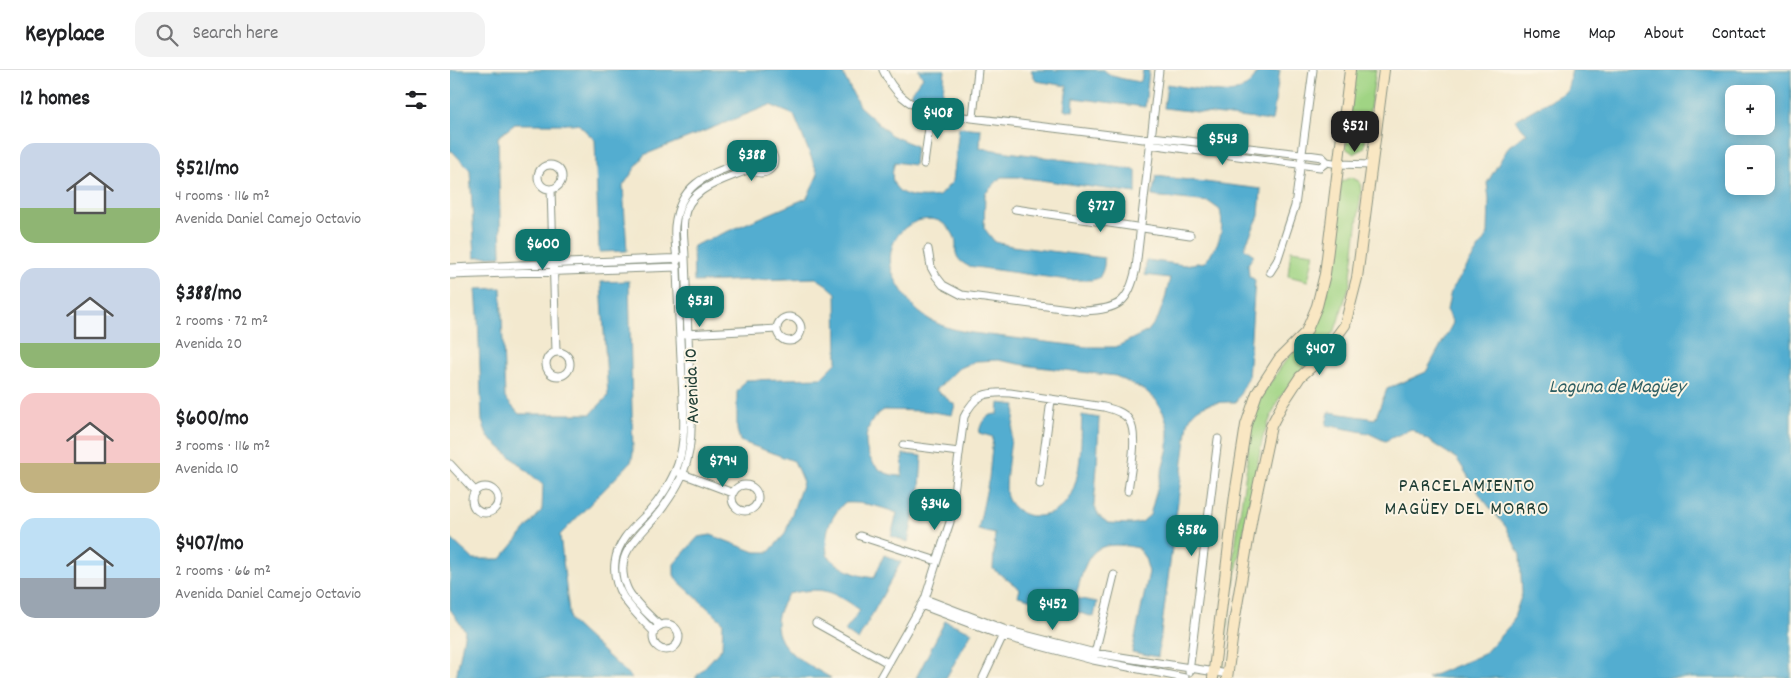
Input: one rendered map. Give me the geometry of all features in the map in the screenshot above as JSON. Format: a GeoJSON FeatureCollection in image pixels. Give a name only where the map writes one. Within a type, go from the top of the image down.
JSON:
{"type":"FeatureCollection","features":[{"type":"Feature","properties":{"kind":"main road"},"geometry":{"type":"LineString","coordinates":[[1213,674],[1235,495],[1246,425],[1257,392],[1280,360],[1306,332],[1317,306],[1325,274],[1350,70]]}},
{"type":"Feature","properties":{"kind":"main road"},"geometry":{"type":"LineString","coordinates":[[1227,676],[1253,511],[1271,426],[1300,378],[1318,360],[1345,325],[1357,278],[1384,70]]}},
{"type":"Feature","properties":{"kind":"street"},"geometry":{"type":"LineString","coordinates":[[883,70],[897,92],[909,103],[931,113],[1143,139],[1300,165],[1320,167],[1327,162]]}},
{"type":"Feature","properties":{"kind":"street"},"geometry":{"type":"LineString","coordinates":[[973,117],[978,70]]}},
{"type":"Feature","properties":{"kind":"street"},"geometry":{"type":"LineString","coordinates":[[928,250],[931,267],[936,276],[943,285],[962,295],[1084,310],[1101,310],[1113,307],[1123,300],[1130,292],[1136,268],[1159,70]]}},
{"type":"Feature","properties":{"kind":"street"},"geometry":{"type":"LineString","coordinates":[[1270,272],[1277,260],[1295,206],[1313,70]]}},
{"type":"Feature","properties":{"kind":"street"},"geometry":{"type":"LineString","coordinates":[[924,164],[931,113]]}},
{"type":"Feature","properties":{"kind":"street"},"geometry":{"type":"LineString","coordinates":[[1152,141],[1301,154],[1322,157],[1327,162],[1339,164],[1372,165]]}},
{"type":"Feature","properties":{"kind":"street"},"geometry":{"type":"LineString","coordinates":[[758,148],[766,149],[772,154],[774,162],[770,170],[763,173],[752,168],[749,160],[751,153],[758,148]]}},
{"type":"Feature","properties":{"kind":"street","name":"Avenida 10"},"geometry":{"type":"LineString","coordinates":[[654,632],[620,595],[614,573],[617,552],[624,538],[657,501],[675,470],[682,446],[684,426],[675,227],[680,204],[684,196],[697,182],[749,160]]}},
{"type":"Feature","properties":{"kind":"street","name":"Avenida 10"},"geometry":{"type":"LineString","coordinates":[[660,626],[630,594],[623,574],[623,560],[630,545],[639,533],[666,504],[683,474],[692,437],[685,262],[684,220],[686,209],[693,197],[702,189],[752,168]]}},
{"type":"Feature","properties":{"kind":"street"},"geometry":{"type":"LineString","coordinates":[[551,189],[556,351]]}},
{"type":"Feature","properties":{"kind":"street"},"geometry":{"type":"LineString","coordinates":[[1015,209],[1190,234]]}},
{"type":"Feature","properties":{"kind":"street"},"geometry":{"type":"LineString","coordinates":[[450,268],[676,259],[685,262]]}},
{"type":"Feature","properties":{"kind":"street"},"geometry":{"type":"LineString","coordinates":[[614,261],[614,270]]}},
{"type":"Feature","properties":{"kind":"street"},"geometry":{"type":"LineString","coordinates":[[450,276],[677,267],[685,262]]}},
{"type":"Feature","properties":{"kind":"street"},"geometry":{"type":"LineString","coordinates":[[490,266],[490,274]]}},
{"type":"Feature","properties":{"kind":"street"},"geometry":{"type":"LineString","coordinates":[[680,334],[777,329]]}},
{"type":"Feature","properties":{"kind":"street"},"geometry":{"type":"LineString","coordinates":[[880,678],[923,602],[950,522],[964,417],[971,404],[983,395],[995,392],[1104,407],[1118,412],[1128,419],[1133,434],[1128,491]]}},
{"type":"Feature","properties":{"kind":"street"},"geometry":{"type":"LineString","coordinates":[[1040,484],[1051,400]]}},
{"type":"Feature","properties":{"kind":"street"},"geometry":{"type":"LineString","coordinates":[[923,602],[1004,633],[1187,678],[1190,668],[1218,440]]}},
{"type":"Feature","properties":{"kind":"street"},"geometry":{"type":"LineString","coordinates":[[903,444],[959,452]]}},
{"type":"Feature","properties":{"kind":"street"},"geometry":{"type":"LineString","coordinates":[[450,464],[475,491]]}},
{"type":"Feature","properties":{"kind":"street"},"geometry":{"type":"LineString","coordinates":[[675,470],[733,493]]}},
{"type":"Feature","properties":{"kind":"street"},"geometry":{"type":"LineString","coordinates":[[860,536],[937,561]]}},
{"type":"Feature","properties":{"kind":"street"},"geometry":{"type":"LineString","coordinates":[[1094,656],[1114,575]]}},
{"type":"Feature","properties":{"kind":"street"},"geometry":{"type":"LineString","coordinates":[[816,623],[888,663]]}},
{"type":"Feature","properties":{"kind":"street"},"geometry":{"type":"LineString","coordinates":[[668,625],[676,629],[678,637],[675,646],[668,650],[659,648],[654,641],[654,632],[660,626],[668,625]]}},
{"type":"Feature","properties":{"kind":"street"},"geometry":{"type":"LineString","coordinates":[[983,678],[1004,633]]}},
{"type":"Feature","properties":{"kind":"street"},"geometry":{"type":"LineString","coordinates":[[1094,656],[1190,668],[1227,676]]}},
{"type":"Feature","properties":{"kind":"green space"},"geometry":{"type":"Polygon","coordinates":[[[1355,70],[1376,70],[1364,148],[1354,154],[1346,148],[1355,70]]]}},
{"type":"Feature","properties":{"kind":"green space"},"geometry":{"type":"Polygon","coordinates":[[[1351,177],[1360,182],[1361,192],[1350,284],[1335,330],[1278,400],[1263,436],[1232,592],[1223,667],[1220,665],[1227,601],[1247,465],[1249,431],[1258,400],[1284,363],[1312,330],[1327,293],[1341,182],[1351,177]]]}},
{"type":"Feature","properties":{"kind":"green space"},"geometry":{"type":"Polygon","coordinates":[[[1291,250],[1314,253],[1308,281],[1288,276],[1291,250]]]}},
{"type":"Feature","properties":{"kind":"water"},"geometry":{"type":"Polygon","coordinates":[[[450,70],[841,70],[859,106],[891,135],[916,146],[914,165],[895,162],[892,173],[893,182],[897,189],[911,196],[939,196],[953,181],[959,127],[981,129],[980,148],[1136,170],[1136,193],[1018,177],[1001,177],[985,194],[984,228],[995,242],[1104,258],[1103,271],[1099,278],[1092,280],[1068,280],[968,266],[961,262],[956,254],[955,237],[939,221],[930,219],[907,226],[894,241],[890,260],[892,272],[902,291],[915,308],[925,317],[938,324],[972,333],[1087,347],[1116,347],[1148,331],[1158,318],[1165,299],[1170,278],[1145,275],[1146,260],[1184,265],[1205,262],[1220,238],[1222,225],[1220,210],[1209,202],[1152,196],[1156,176],[1261,189],[1259,216],[1244,248],[1254,255],[1248,264],[1249,276],[1255,280],[1248,378],[1236,402],[1214,403],[1201,407],[1191,416],[1188,423],[1158,657],[1132,652],[1149,572],[1145,558],[1138,548],[1109,545],[1100,548],[1087,561],[1075,598],[1097,602],[1094,617],[1018,596],[1020,589],[993,569],[995,534],[978,530],[989,478],[993,437],[979,433],[981,425],[987,417],[998,414],[999,403],[1016,405],[1008,467],[1007,497],[1018,511],[1034,516],[1051,513],[1063,506],[1071,494],[1079,463],[1082,415],[1099,418],[1094,505],[1099,516],[1108,523],[1132,524],[1142,522],[1150,515],[1168,448],[1168,428],[1164,414],[1156,400],[1146,391],[1116,376],[1030,366],[998,360],[976,361],[958,369],[936,390],[955,405],[952,415],[926,411],[884,410],[874,418],[868,428],[867,450],[871,460],[879,469],[889,474],[902,476],[903,454],[922,456],[920,487],[908,542],[891,536],[897,513],[871,505],[844,503],[834,515],[827,533],[827,555],[849,571],[874,578],[884,555],[901,562],[858,640],[845,631],[860,610],[834,594],[810,590],[788,594],[778,615],[777,627],[785,646],[802,661],[831,678],[695,678],[722,648],[723,622],[677,580],[674,575],[674,564],[698,537],[711,535],[755,552],[769,552],[785,534],[803,482],[794,461],[740,441],[737,430],[737,392],[746,380],[821,378],[837,362],[836,293],[827,285],[816,278],[694,282],[693,246],[807,198],[818,174],[794,115],[770,105],[644,155],[623,186],[627,251],[599,252],[595,140],[578,124],[515,124],[498,137],[501,256],[475,257],[470,170],[450,151],[450,70]]]}},
{"type":"Feature","properties":{"kind":"water"},"geometry":{"type":"Polygon","coordinates":[[[918,70],[945,70],[942,104],[927,102],[910,94],[923,77],[918,70]]]}},
{"type":"Feature","properties":{"kind":"water"},"geometry":{"type":"Polygon","coordinates":[[[1031,70],[1104,70],[1116,77],[1139,82],[1141,81],[1143,70],[1149,71],[1145,107],[1074,98],[1073,111],[1064,110],[1067,86],[1036,81],[1031,70]]]}},
{"type":"Feature","properties":{"kind":"water"},"geometry":{"type":"Polygon","coordinates":[[[1258,70],[1280,70],[1272,121],[1164,108],[1167,84],[1211,91],[1233,92],[1248,84],[1258,70]]]}},
{"type":"Feature","properties":{"kind":"water","name":"Laguna de Magüey"},"geometry":{"type":"Polygon","coordinates":[[[1572,70],[1791,70],[1791,678],[1427,678],[1484,654],[1512,623],[1522,594],[1520,555],[1506,527],[1482,498],[1457,459],[1411,429],[1385,441],[1368,433],[1326,425],[1329,412],[1375,419],[1387,389],[1426,372],[1453,323],[1447,310],[1451,291],[1488,234],[1489,199],[1487,183],[1509,146],[1527,133],[1515,120],[1567,91],[1572,70]]]}},
{"type":"Feature","properties":{"kind":"water"},"geometry":{"type":"Polygon","coordinates":[[[629,281],[633,454],[631,462],[560,535],[570,621],[632,678],[456,678],[465,631],[450,609],[450,538],[473,559],[501,559],[542,510],[543,485],[488,437],[482,421],[476,289],[501,288],[505,398],[519,414],[591,414],[608,396],[601,282],[629,281]]]}},
{"type":"Feature","properties":{"kind":"water"},"geometry":{"type":"Polygon","coordinates":[[[945,621],[972,632],[946,678],[916,678],[945,621]]]}},
{"type":"Feature","properties":{"kind":"district","name":"PARCELAMIENTO MAGÜEY DEL MORRO"},"geometry":{"type":"Point","coordinates":[1467,496]}}]}
